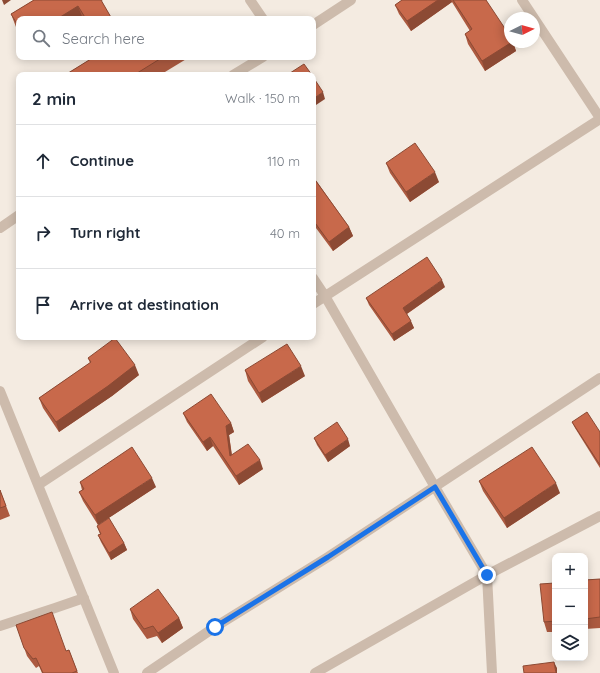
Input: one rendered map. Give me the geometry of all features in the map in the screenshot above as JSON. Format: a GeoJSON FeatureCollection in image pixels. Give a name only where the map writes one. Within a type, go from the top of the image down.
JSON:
{"type":"FeatureCollection","features":[{"type":"Feature","properties":{"kind":"street"},"geometry":{"type":"LineString","coordinates":[[250,0],[261,16]]}},
{"type":"Feature","properties":{"kind":"street"},"geometry":{"type":"LineString","coordinates":[[316,23],[351,0]]}},
{"type":"Feature","properties":{"kind":"street"},"geometry":{"type":"LineString","coordinates":[[316,302],[600,119],[596,109],[522,0]]}},
{"type":"Feature","properties":{"kind":"street"},"geometry":{"type":"LineString","coordinates":[[238,72],[257,60]]}},
{"type":"Feature","properties":{"kind":"street"},"geometry":{"type":"LineString","coordinates":[[0,228],[16,217]]}},
{"type":"Feature","properties":{"kind":"street"},"geometry":{"type":"LineString","coordinates":[[316,282],[487,575],[492,673]]}},
{"type":"Feature","properties":{"kind":"street"},"geometry":{"type":"LineString","coordinates":[[38,485],[258,340]]}},
{"type":"Feature","properties":{"kind":"street"},"geometry":{"type":"LineString","coordinates":[[147,673],[215,627],[328,557],[600,378]]}},
{"type":"Feature","properties":{"kind":"street"},"geometry":{"type":"LineString","coordinates":[[0,391],[114,673]]}},
{"type":"Feature","properties":{"kind":"street"},"geometry":{"type":"LineString","coordinates":[[315,673],[487,575],[600,516]]}},
{"type":"Feature","properties":{"kind":"street"},"geometry":{"type":"LineString","coordinates":[[0,626],[84,598]]}},
{"type":"Feature","properties":{"kind":"building"},"geometry":{"type":"Polygon","coordinates":[[[34,0],[101,0],[110,16],[84,16],[78,6],[62,16],[16,16],[16,22],[11,14],[34,0]]]}},
{"type":"Feature","properties":{"kind":"building"},"geometry":{"type":"Polygon","coordinates":[[[402,0],[438,0],[407,21],[395,5],[402,0]]]}},
{"type":"Feature","properties":{"kind":"building"},"geometry":{"type":"Polygon","coordinates":[[[453,0],[486,0],[504,27],[504,47],[482,61],[465,34],[472,29],[453,0]]]}},
{"type":"Feature","properties":{"kind":"building"},"geometry":{"type":"Polygon","coordinates":[[[89,60],[158,60],[139,72],[70,72],[89,60]]]}},
{"type":"Feature","properties":{"kind":"building"},"geometry":{"type":"Polygon","coordinates":[[[304,64],[310,72],[292,72],[304,64]]]}},
{"type":"Feature","properties":{"kind":"building"},"geometry":{"type":"Polygon","coordinates":[[[316,82],[323,92],[316,97],[316,82]]]}},
{"type":"Feature","properties":{"kind":"building"},"geometry":{"type":"Polygon","coordinates":[[[415,143],[435,172],[406,192],[386,163],[415,143]]]}},
{"type":"Feature","properties":{"kind":"building"},"geometry":{"type":"Polygon","coordinates":[[[316,181],[349,227],[329,242],[316,224],[316,181]]]}},
{"type":"Feature","properties":{"kind":"building"},"geometry":{"type":"Polygon","coordinates":[[[427,257],[442,280],[403,308],[411,321],[392,334],[366,298],[427,257]]]}},
{"type":"Feature","properties":{"kind":"building"},"geometry":{"type":"Polygon","coordinates":[[[112,340],[116,340],[135,365],[108,386],[56,422],[39,398],[91,362],[88,358],[112,340]]]}},
{"type":"Feature","properties":{"kind":"building"},"geometry":{"type":"Polygon","coordinates":[[[287,344],[301,366],[259,393],[245,370],[287,344]]]}},
{"type":"Feature","properties":{"kind":"building"},"geometry":{"type":"Polygon","coordinates":[[[211,394],[231,423],[226,426],[230,456],[248,444],[260,460],[236,476],[210,437],[203,442],[183,413],[211,394]]]}},
{"type":"Feature","properties":{"kind":"building"},"geometry":{"type":"Polygon","coordinates":[[[587,412],[600,432],[600,465],[572,422],[587,412]]]}},
{"type":"Feature","properties":{"kind":"building"},"geometry":{"type":"Polygon","coordinates":[[[337,422],[348,439],[325,455],[314,438],[337,422]]]}},
{"type":"Feature","properties":{"kind":"building"},"geometry":{"type":"Polygon","coordinates":[[[132,447],[152,478],[95,515],[79,492],[84,489],[80,482],[132,447]]]}},
{"type":"Feature","properties":{"kind":"building"},"geometry":{"type":"Polygon","coordinates":[[[532,447],[556,483],[504,518],[479,481],[532,447]]]}},
{"type":"Feature","properties":{"kind":"building"},"geometry":{"type":"Polygon","coordinates":[[[0,490],[6,506],[0,508],[0,490]]]}},
{"type":"Feature","properties":{"kind":"building"},"geometry":{"type":"Polygon","coordinates":[[[109,518],[124,543],[109,553],[98,535],[101,534],[97,526],[109,518]]]}},
{"type":"Feature","properties":{"kind":"building"},"geometry":{"type":"Polygon","coordinates":[[[600,579],[600,617],[588,619],[588,580],[600,579]]]}},
{"type":"Feature","properties":{"kind":"building"},"geometry":{"type":"Polygon","coordinates":[[[552,583],[552,621],[544,622],[540,584],[552,583]]]}},
{"type":"Feature","properties":{"kind":"building"},"geometry":{"type":"Polygon","coordinates":[[[158,589],[179,618],[158,633],[153,626],[144,629],[130,609],[158,589]]]}},
{"type":"Feature","properties":{"kind":"building"},"geometry":{"type":"Polygon","coordinates":[[[52,612],[66,651],[69,650],[77,671],[72,673],[43,673],[36,658],[33,659],[24,648],[16,625],[52,612]]]}},
{"type":"Feature","properties":{"kind":"building"},"geometry":{"type":"Polygon","coordinates":[[[554,662],[556,673],[524,673],[523,666],[554,662]]]}},
{"type":"Feature","properties":{"kind":"route"},"geometry":{"type":"LineString","coordinates":[[215,627],[328,557],[435,487],[487,575]]}}]}
